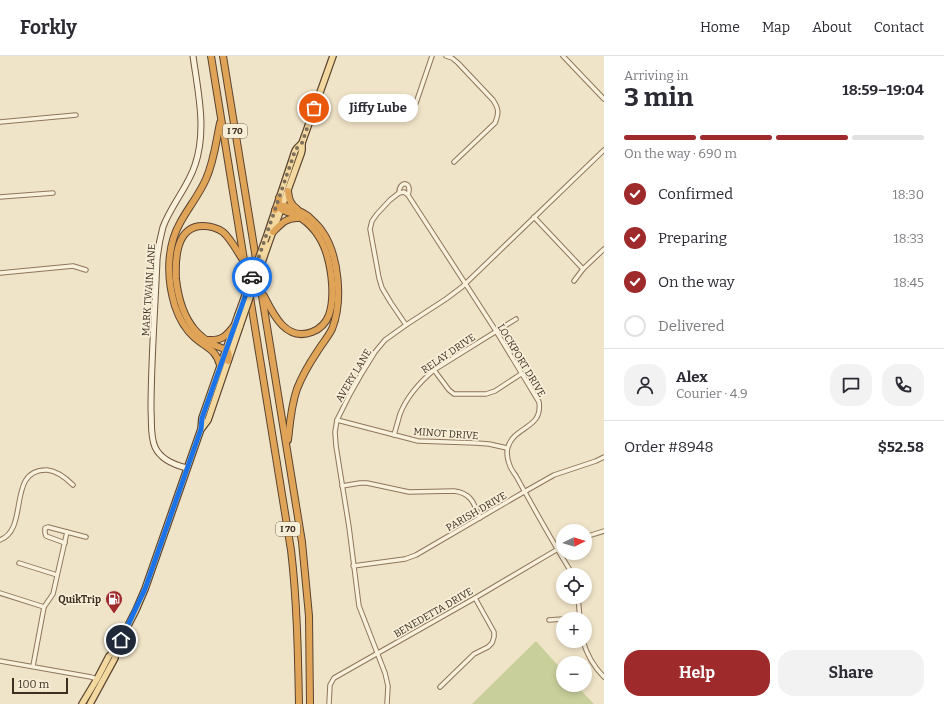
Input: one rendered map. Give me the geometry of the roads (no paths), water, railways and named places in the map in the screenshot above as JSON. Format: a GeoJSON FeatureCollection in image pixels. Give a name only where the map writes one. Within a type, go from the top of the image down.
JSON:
{"type":"FeatureCollection","features":[{"type":"Feature","properties":{"kind":"highway","name":"I 70"},"geometry":{"type":"LineString","coordinates":[[211,56],[291,550],[297,624],[298,704]]}},
{"type":"Feature","properties":{"kind":"highway","name":"I 70"},"geometry":{"type":"LineString","coordinates":[[223,56],[301,534],[307,589],[310,656],[310,704]]}},
{"type":"Feature","properties":{"kind":"highway"},"geometry":{"type":"LineString","coordinates":[[221,120],[210,168],[202,187],[175,233],[170,255],[170,280],[175,305],[179,315],[185,327],[193,337],[200,343],[210,348],[227,351]]}},
{"type":"Feature","properties":{"kind":"highway"},"geometry":{"type":"LineString","coordinates":[[287,448],[291,413],[296,391],[306,370],[332,329],[338,298],[336,272],[329,244],[318,225],[294,207],[289,200],[288,191]]}},
{"type":"Feature","properties":{"kind":"highway"},"geometry":{"type":"LineString","coordinates":[[279,198],[280,208]]}},
{"type":"Feature","properties":{"kind":"highway"},"geometry":{"type":"LineString","coordinates":[[261,290],[277,320],[291,332],[303,334],[320,328],[330,314],[332,299],[331,280],[324,246],[311,226],[301,218],[280,208]]}},
{"type":"Feature","properties":{"kind":"highway"},"geometry":{"type":"LineString","coordinates":[[280,208],[298,210]]}},
{"type":"Feature","properties":{"kind":"highway"},"geometry":{"type":"LineString","coordinates":[[273,232],[284,221],[301,218]]}},
{"type":"Feature","properties":{"kind":"highway"},"geometry":{"type":"LineString","coordinates":[[228,361],[229,356],[227,351],[200,336],[190,324],[184,313],[178,291],[176,266],[178,249],[182,237],[186,232],[192,228],[208,226],[217,228],[228,237],[244,262]]}},
{"type":"Feature","properties":{"kind":"highway"},"geometry":{"type":"LineString","coordinates":[[207,340],[214,341],[222,339],[237,326]]}},
{"type":"Feature","properties":{"kind":"highway"},"geometry":{"type":"LineString","coordinates":[[210,348],[216,355],[220,365]]}},
{"type":"Feature","properties":{"kind":"main road"},"geometry":{"type":"LineString","coordinates":[[237,326],[238,315],[267,235],[288,191],[301,154],[302,143],[332,56]]}},
{"type":"Feature","properties":{"kind":"main road"},"geometry":{"type":"LineString","coordinates":[[279,198],[295,151],[302,143]]}},
{"type":"Feature","properties":{"kind":"main road"},"geometry":{"type":"LineString","coordinates":[[82,704],[109,656],[115,651],[145,589],[201,429],[202,418],[220,365],[237,326],[273,232],[280,208]]}},
{"type":"Feature","properties":{"kind":"main road"},"geometry":{"type":"LineString","coordinates":[[201,429],[208,420],[228,361]]}},
{"type":"Feature","properties":{"kind":"main road"},"geometry":{"type":"LineString","coordinates":[[90,704],[115,658],[115,651]]}},
{"type":"Feature","properties":{"kind":"street","name":"MARK TWAIN LANE"},"geometry":{"type":"LineString","coordinates":[[187,468],[170,462],[161,456],[154,444],[152,434],[151,392],[157,260],[160,240],[170,213],[190,178],[196,164],[200,148],[202,130],[193,56]]}},
{"type":"Feature","properties":{"kind":"street"},"geometry":{"type":"LineString","coordinates":[[416,103],[432,56]]}},
{"type":"Feature","properties":{"kind":"street"},"geometry":{"type":"LineString","coordinates":[[446,56],[452,58],[458,63],[492,100],[497,106],[498,111],[498,116],[495,123],[454,162]]}},
{"type":"Feature","properties":{"kind":"street"},"geometry":{"type":"LineString","coordinates":[[563,56],[604,99]]}},
{"type":"Feature","properties":{"kind":"street"},"geometry":{"type":"LineString","coordinates":[[0,122],[76,115]]}},
{"type":"Feature","properties":{"kind":"street","name":"AVERY LANE"},"geometry":{"type":"LineString","coordinates":[[387,704],[388,686],[385,673],[359,606],[349,527],[336,446],[335,432],[337,420],[352,390],[375,352],[385,340],[446,299],[465,284],[604,150]]}},
{"type":"Feature","properties":{"kind":"street","name":"LOCKPORT DRIVE"},"geometry":{"type":"LineString","coordinates":[[408,195],[410,189],[409,186],[407,184],[401,185],[399,193],[404,192],[408,195],[539,402],[540,410],[535,422],[512,439],[507,448]]}},
{"type":"Feature","properties":{"kind":"street"},"geometry":{"type":"LineString","coordinates":[[0,197],[53,193]]}},
{"type":"Feature","properties":{"kind":"street"},"geometry":{"type":"LineString","coordinates":[[399,193],[377,214],[372,221],[370,229],[382,288],[406,325]]}},
{"type":"Feature","properties":{"kind":"street"},"geometry":{"type":"LineString","coordinates":[[534,217],[583,268]]}},
{"type":"Feature","properties":{"kind":"street"},"geometry":{"type":"LineString","coordinates":[[574,282],[583,268],[604,249]]}},
{"type":"Feature","properties":{"kind":"street"},"geometry":{"type":"LineString","coordinates":[[0,273],[73,266],[86,270]]}},
{"type":"Feature","properties":{"kind":"street","name":"RELAY DRIVE"},"geometry":{"type":"LineString","coordinates":[[394,435],[400,413],[411,394],[423,380],[434,370],[516,319]]}},
{"type":"Feature","properties":{"kind":"street"},"geometry":{"type":"LineString","coordinates":[[434,370],[449,390],[454,394],[486,394],[495,391],[521,374]]}},
{"type":"Feature","properties":{"kind":"street","name":"MINOT DRIVE"},"geometry":{"type":"LineString","coordinates":[[337,420],[418,441],[490,444],[507,448]]}},
{"type":"Feature","properties":{"kind":"street"},"geometry":{"type":"LineString","coordinates":[[507,448],[507,455],[510,465],[556,547]]}},
{"type":"Feature","properties":{"kind":"street","name":"PARISH DRIVE"},"geometry":{"type":"LineString","coordinates":[[353,566],[405,559],[416,555],[554,475],[604,457]]}},
{"type":"Feature","properties":{"kind":"street"},"geometry":{"type":"LineString","coordinates":[[0,540],[4,539],[14,528],[20,492],[29,476],[41,471],[51,471],[61,475],[73,485]]}},
{"type":"Feature","properties":{"kind":"street"},"geometry":{"type":"LineString","coordinates":[[342,486],[367,483],[409,492],[461,492],[467,495],[472,501],[480,518]]}},
{"type":"Feature","properties":{"kind":"street"},"geometry":{"type":"LineString","coordinates":[[65,543],[46,536],[46,528],[48,527],[86,537]]}},
{"type":"Feature","properties":{"kind":"street"},"geometry":{"type":"LineString","coordinates":[[592,535],[604,531]]}},
{"type":"Feature","properties":{"kind":"street"},"geometry":{"type":"LineString","coordinates":[[33,666],[44,607],[53,594],[67,532]]}},
{"type":"Feature","properties":{"kind":"street","name":"BENEDETTA DRIVE"},"geometry":{"type":"LineString","coordinates":[[329,704],[330,684],[334,678],[475,598],[556,550]]}},
{"type":"Feature","properties":{"kind":"street"},"geometry":{"type":"LineString","coordinates":[[19,563],[57,575]]}},
{"type":"Feature","properties":{"kind":"street"},"geometry":{"type":"LineString","coordinates":[[0,593],[44,607]]}},
{"type":"Feature","properties":{"kind":"street"},"geometry":{"type":"LineString","coordinates":[[440,687],[474,654],[488,647],[492,643],[494,632],[475,598]]}},
{"type":"Feature","properties":{"kind":"street"},"geometry":{"type":"LineString","coordinates":[[549,620],[556,620]]}},
{"type":"Feature","properties":{"kind":"street"},"geometry":{"type":"LineString","coordinates":[[585,648],[591,661],[604,677]]}},
{"type":"Feature","properties":{"kind":"street"},"geometry":{"type":"LineString","coordinates":[[0,661],[97,679]]}},
{"type":"Feature","properties":{"kind":"place","name":"Jiffy Lube"},"geometry":{"type":"Point","coordinates":[314,108]}},
{"type":"Feature","properties":{"kind":"place","name":"QuikTrip"},"geometry":{"type":"Point","coordinates":[114,614]}}]}
